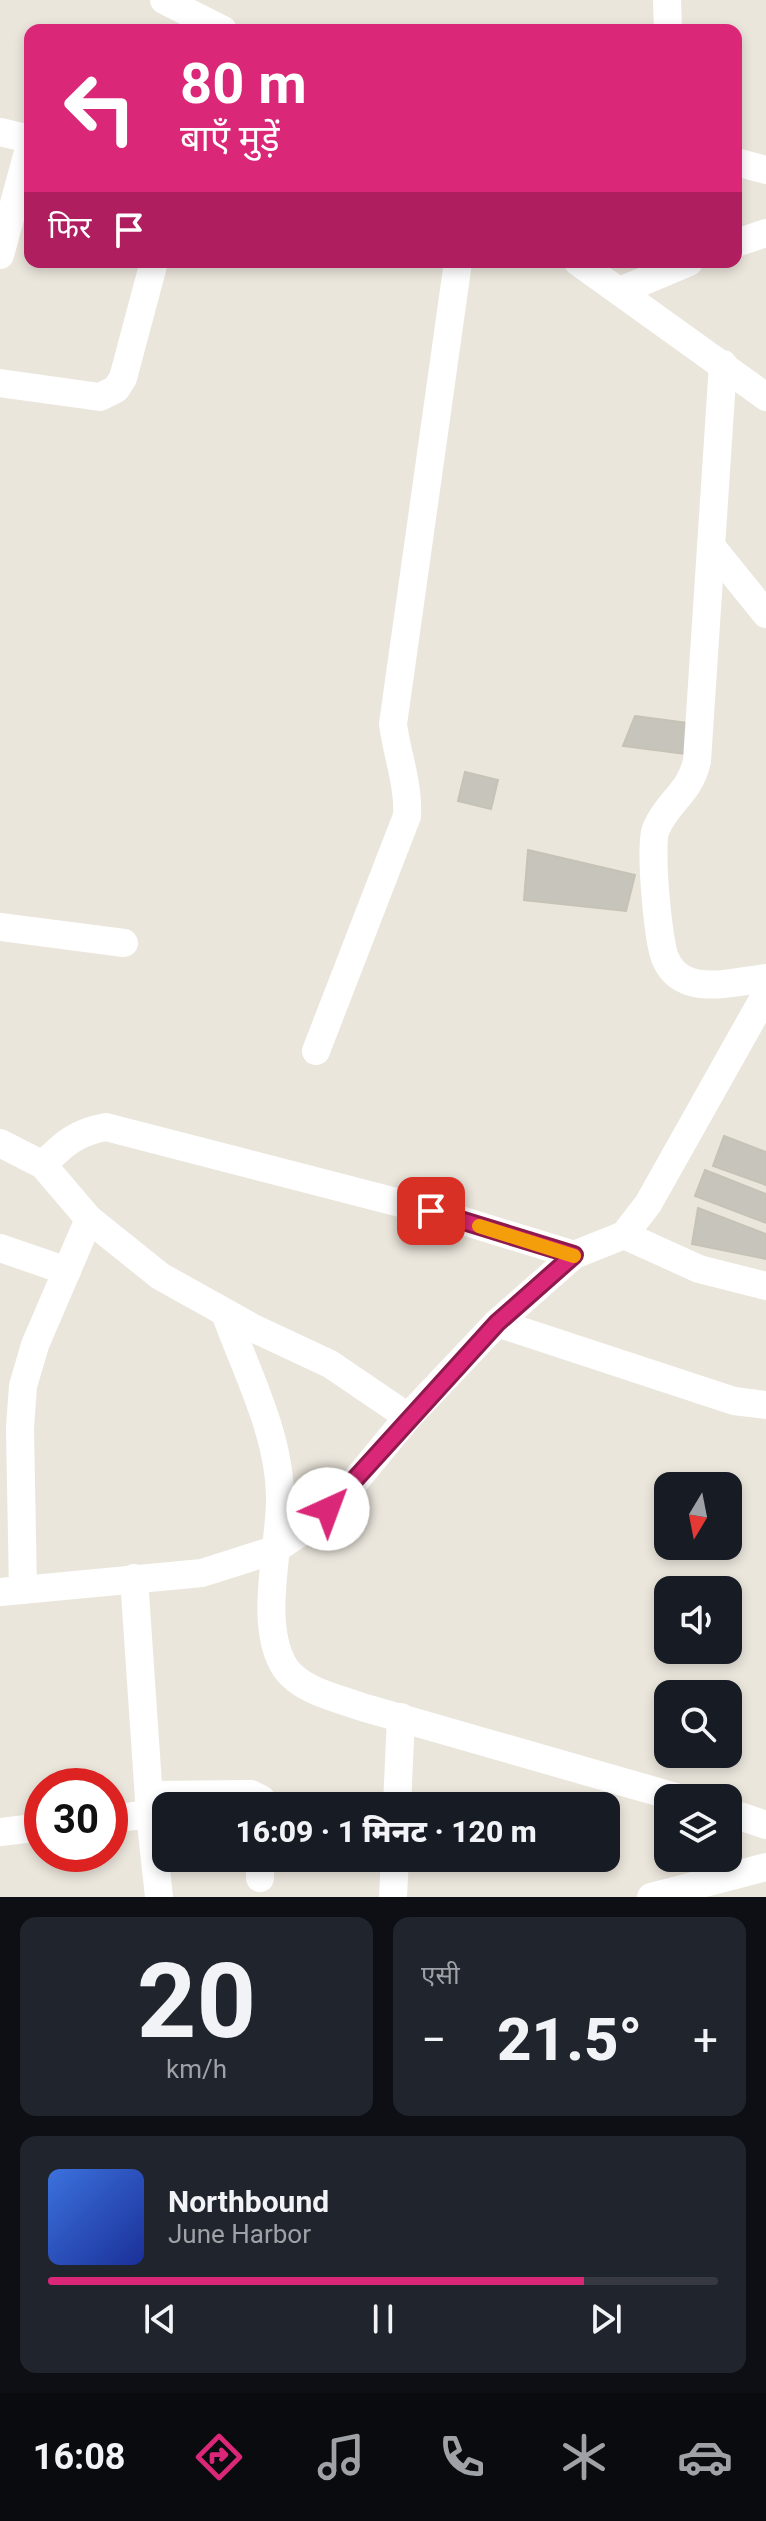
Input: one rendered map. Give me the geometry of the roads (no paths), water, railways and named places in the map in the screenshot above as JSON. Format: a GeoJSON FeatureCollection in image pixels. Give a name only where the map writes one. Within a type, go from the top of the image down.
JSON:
{"type":"FeatureCollection","features":[{"type":"Feature","properties":{"kind":"street"},"geometry":{"type":"LineString","coordinates":[[164,0],[212,21]]}},
{"type":"Feature","properties":{"kind":"street"},"geometry":{"type":"LineString","coordinates":[[667,0],[668,24]]}},
{"type":"Feature","properties":{"kind":"street"},"geometry":{"type":"LineString","coordinates":[[0,132],[24,140]]}},
{"type":"Feature","properties":{"kind":"street"},"geometry":{"type":"LineString","coordinates":[[742,164],[766,170]]}},
{"type":"Feature","properties":{"kind":"street"},"geometry":{"type":"LineString","coordinates":[[0,255],[24,165]]}},
{"type":"Feature","properties":{"kind":"street"},"geometry":{"type":"LineString","coordinates":[[742,241],[766,233]]}},
{"type":"Feature","properties":{"kind":"street"},"geometry":{"type":"LineString","coordinates":[[0,383],[100,397],[116,389],[123,378],[152,268]]}},
{"type":"Feature","properties":{"kind":"street"},"geometry":{"type":"LineString","coordinates":[[316,1051],[407,816],[406,784],[397,758],[393,724],[457,268]]}},
{"type":"Feature","properties":{"kind":"street"},"geometry":{"type":"LineString","coordinates":[[587,268],[766,397]]}},
{"type":"Feature","properties":{"kind":"street"},"geometry":{"type":"LineString","coordinates":[[620,291],[675,268]]}},
{"type":"Feature","properties":{"kind":"street"},"geometry":{"type":"LineString","coordinates":[[723,364],[697,761],[693,779],[656,827],[652,841],[664,956],[673,972],[687,982],[712,984],[766,978]]}},
{"type":"Feature","properties":{"kind":"street"},"geometry":{"type":"LineString","coordinates":[[711,546],[766,614]]}},
{"type":"Feature","properties":{"kind":"street"},"geometry":{"type":"LineString","coordinates":[[0,927],[124,943]]}},
{"type":"Feature","properties":{"kind":"street"},"geometry":{"type":"LineString","coordinates":[[89,1219],[35,1345],[23,1386],[12,1591],[202,1573],[251,1560],[274,1550],[310,1526],[347,1491],[408,1417],[497,1323],[574,1255],[624,1235],[648,1204],[766,994]]}},
{"type":"Feature","properties":{"kind":"street"},"geometry":{"type":"LineString","coordinates":[[43,1165],[65,1141],[84,1131],[106,1127],[431,1211],[574,1255]]}},
{"type":"Feature","properties":{"kind":"street"},"geometry":{"type":"LineString","coordinates":[[0,1143],[43,1165],[89,1219],[160,1276],[225,1313],[330,1364],[408,1417]]}},
{"type":"Feature","properties":{"kind":"street"},"geometry":{"type":"LineString","coordinates":[[624,1235],[699,1269],[766,1286]]}},
{"type":"Feature","properties":{"kind":"street"},"geometry":{"type":"LineString","coordinates":[[0,1248],[67,1271]]}},
{"type":"Feature","properties":{"kind":"street"},"geometry":{"type":"LineString","coordinates":[[225,1313],[275,1457],[280,1499],[274,1550],[273,1639],[287,1670],[312,1689],[362,1707],[654,1791]]}},
{"type":"Feature","properties":{"kind":"street"},"geometry":{"type":"LineString","coordinates":[[497,1323],[734,1401],[766,1405]]}},
{"type":"Feature","properties":{"kind":"street"},"geometry":{"type":"LineString","coordinates":[[134,1578],[149,1804],[159,1897]]}},
{"type":"Feature","properties":{"kind":"street"},"geometry":{"type":"LineString","coordinates":[[398,1792],[401,1717]]}},
{"type":"Feature","properties":{"kind":"street"},"geometry":{"type":"LineString","coordinates":[[128,1812],[152,1804]]}},
{"type":"Feature","properties":{"kind":"street"},"geometry":{"type":"LineString","coordinates":[[742,1817],[766,1825]]}},
{"type":"Feature","properties":{"kind":"street"},"geometry":{"type":"LineString","coordinates":[[0,1832],[24,1829]]}},
{"type":"Feature","properties":{"kind":"street"},"geometry":{"type":"LineString","coordinates":[[651,1897],[766,1867]]}},
{"type":"Feature","properties":{"kind":"street"},"geometry":{"type":"LineString","coordinates":[[393,1897],[394,1872]]}}]}
